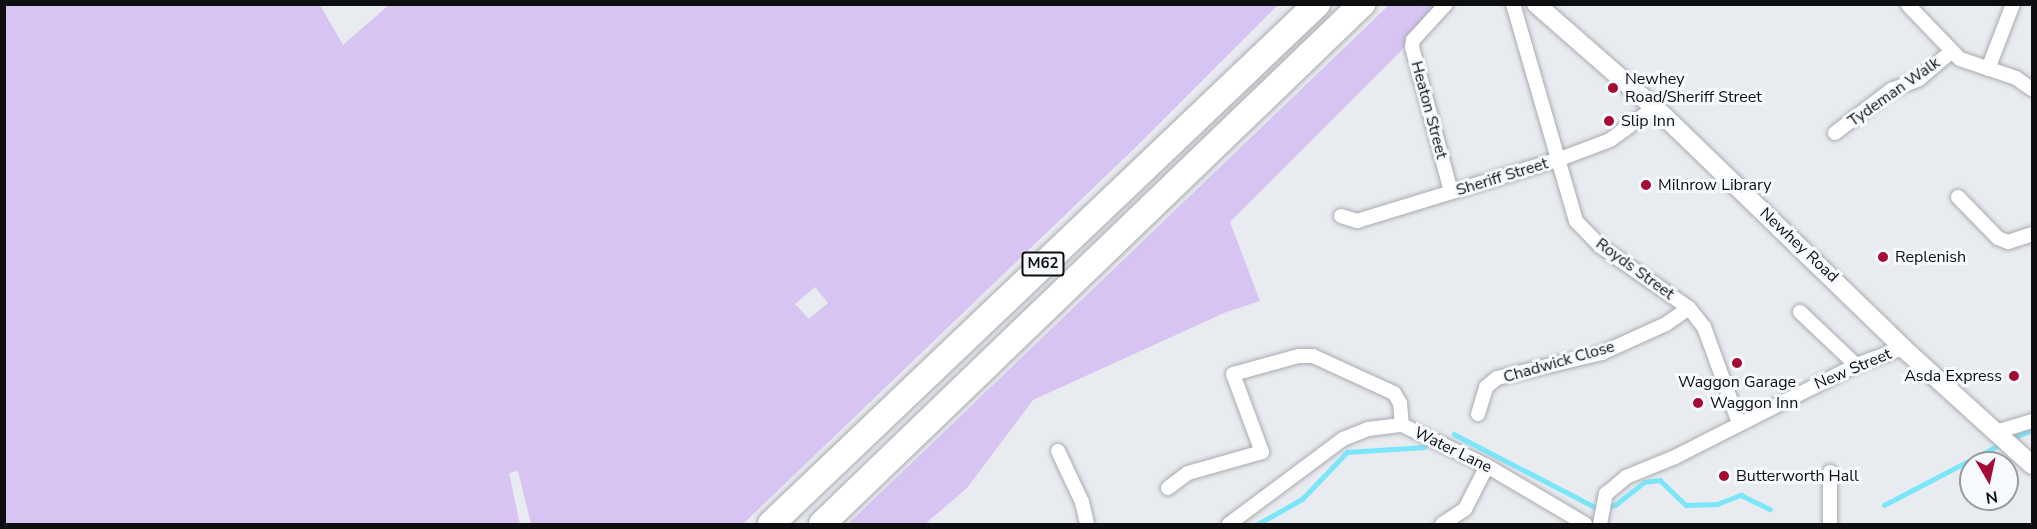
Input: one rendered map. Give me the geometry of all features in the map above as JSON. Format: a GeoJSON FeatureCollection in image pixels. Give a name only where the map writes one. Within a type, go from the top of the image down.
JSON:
{"type":"FeatureCollection","features":[{"type":"Feature","properties":{"kind":"highway","name":"M62"},"geometry":{"type":"LineString","coordinates":[[1245,75],[1308,4]]}},
{"type":"Feature","properties":{"kind":"highway","name":"M62"},"geometry":{"type":"LineString","coordinates":[[771,525],[1317,4]]}},
{"type":"Feature","properties":{"kind":"highway","name":"M62"},"geometry":{"type":"LineString","coordinates":[[822,525],[1362,4]]}},
{"type":"Feature","properties":{"kind":"street","name":"Heaton Street"},"geometry":{"type":"LineString","coordinates":[[1446,4],[1413,40],[1412,48],[1452,192]]}},
{"type":"Feature","properties":{"kind":"street","name":"Royds Street"},"geometry":{"type":"LineString","coordinates":[[1513,4],[1560,159],[1576,221],[1600,246],[1689,308],[1704,327],[1739,423]]}},
{"type":"Feature","properties":{"kind":"street","name":"Newhey Road"},"geometry":{"type":"LineString","coordinates":[[1536,4],[1654,108],[1903,348],[2032,465]]}},
{"type":"Feature","properties":{"kind":"street"},"geometry":{"type":"LineString","coordinates":[[1988,69],[2013,4]]}},
{"type":"Feature","properties":{"kind":"street"},"geometry":{"type":"LineString","coordinates":[[1908,5],[1960,59],[2032,89]]}},
{"type":"Feature","properties":{"kind":"street","name":"Tydeman Walk"},"geometry":{"type":"LineString","coordinates":[[1835,133],[1891,90],[1919,79],[1952,51]]}},
{"type":"Feature","properties":{"kind":"street","name":"Sheriff Street"},"geometry":{"type":"LineString","coordinates":[[1341,216],[1357,221],[1560,159],[1610,140],[1654,108]]}},
{"type":"Feature","properties":{"kind":"street"},"geometry":{"type":"LineString","coordinates":[[1958,196],[1998,238],[2008,242],[2032,234]]}},
{"type":"Feature","properties":{"kind":"street","name":"Chadwick Close"},"geometry":{"type":"LineString","coordinates":[[1478,414],[1486,387],[1497,378],[1602,353],[1666,324],[1689,308]]}},
{"type":"Feature","properties":{"kind":"street"},"geometry":{"type":"LineString","coordinates":[[1800,312],[1856,365]]}},
{"type":"Feature","properties":{"kind":"street","name":"New Street"},"geometry":{"type":"LineString","coordinates":[[1739,423],[1856,365],[1903,348]]}},
{"type":"Feature","properties":{"kind":"street"},"geometry":{"type":"LineString","coordinates":[[1168,488],[1188,473],[1262,452],[1233,374],[1299,356],[1313,356],[1394,393],[1400,403],[1402,425]]}},
{"type":"Feature","properties":{"kind":"street"},"geometry":{"type":"LineString","coordinates":[[2002,438],[2032,421]]}},
{"type":"Feature","properties":{"kind":"street"},"geometry":{"type":"LineString","coordinates":[[1602,520],[1606,494],[1626,477],[1675,457],[1739,423]]}},
{"type":"Feature","properties":{"kind":"street","name":"Water Lane"},"geometry":{"type":"LineString","coordinates":[[1228,525],[1343,439],[1368,429],[1402,425],[1487,466],[1585,525]]}},
{"type":"Feature","properties":{"kind":"street"},"geometry":{"type":"LineString","coordinates":[[1058,451],[1082,502],[1087,525]]}},
{"type":"Feature","properties":{"kind":"street"},"geometry":{"type":"LineString","coordinates":[[1442,525],[1465,509],[1487,466]]}},
{"type":"Feature","properties":{"kind":"street"},"geometry":{"type":"LineString","coordinates":[[1830,472],[1830,525]]}},
{"type":"Feature","properties":{"kind":"shaded area"},"geometry":{"type":"Polygon","coordinates":[[[390,4],[1278,4],[1137,146],[743,524],[531,524],[518,471],[509,473],[520,524],[5,524],[5,5],[320,5],[343,45],[390,4]],[[815,287],[795,304],[809,319],[828,303],[815,287]]]}},
{"type":"Feature","properties":{"kind":"shaded area"},"geometry":{"type":"Polygon","coordinates":[[[1389,5],[1437,5],[1401,51],[1230,222],[1260,301],[1224,313],[1033,400],[967,488],[925,524],[848,524],[1389,5]]]}},
{"type":"Feature","properties":{"kind":"waterway"},"geometry":{"type":"LineString","coordinates":[[2010,439],[2032,430]]}},
{"type":"Feature","properties":{"kind":"waterway"},"geometry":{"type":"LineString","coordinates":[[1454,434],[1597,508],[1615,505],[1644,482],[1660,480],[1686,505],[1717,504],[1741,495],[1770,509]]}},
{"type":"Feature","properties":{"kind":"waterway"},"geometry":{"type":"LineString","coordinates":[[1884,505],[2003,443]]}},
{"type":"Feature","properties":{"kind":"waterway"},"geometry":{"type":"LineString","coordinates":[[1258,524],[1302,499],[1347,452],[1424,447]]}},
{"type":"Feature","properties":{"kind":"place","name":"Newhey Road/Sheriff Street"},"geometry":{"type":"Point","coordinates":[1613,88]}},
{"type":"Feature","properties":{"kind":"place","name":"Slip Inn"},"geometry":{"type":"Point","coordinates":[1609,121]}},
{"type":"Feature","properties":{"kind":"place","name":"Milnrow Library"},"geometry":{"type":"Point","coordinates":[1646,185]}},
{"type":"Feature","properties":{"kind":"place","name":"Replenish"},"geometry":{"type":"Point","coordinates":[1883,257]}},
{"type":"Feature","properties":{"kind":"place","name":"Waggon Garage"},"geometry":{"type":"Point","coordinates":[1737,363]}},
{"type":"Feature","properties":{"kind":"place","name":"Asda Express"},"geometry":{"type":"Point","coordinates":[2014,376]}},
{"type":"Feature","properties":{"kind":"place","name":"Waggon Inn"},"geometry":{"type":"Point","coordinates":[1698,403]}},
{"type":"Feature","properties":{"kind":"place","name":"Butterworth Hall"},"geometry":{"type":"Point","coordinates":[1724,476]}}]}
